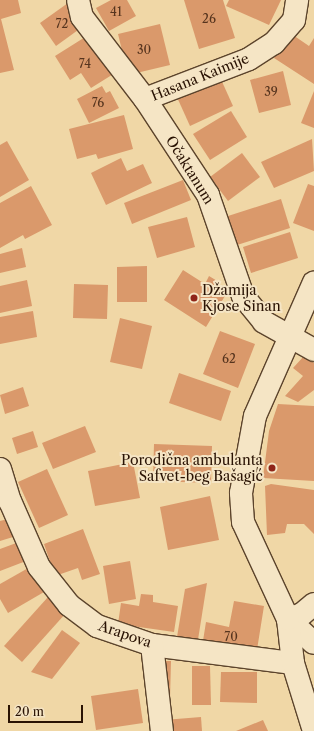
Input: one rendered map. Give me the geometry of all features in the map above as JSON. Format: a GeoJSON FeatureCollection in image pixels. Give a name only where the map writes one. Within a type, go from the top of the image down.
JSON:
{"type":"FeatureCollection","features":[{"type":"Feature","properties":{"kind":"street","name":"Očaktanum"},"geometry":{"type":"LineString","coordinates":[[78,0],[82,17],[145,99],[208,195],[243,296],[264,322],[290,334],[314,350]]}},
{"type":"Feature","properties":{"kind":"street","name":"Hasana Kaimije"},"geometry":{"type":"LineString","coordinates":[[145,99],[249,59],[274,43],[294,20],[297,0]]}},
{"type":"Feature","properties":{"kind":"street"},"geometry":{"type":"LineString","coordinates":[[314,282],[255,416],[241,493],[243,522],[288,618],[293,664],[314,731]]}},
{"type":"Feature","properties":{"kind":"street","name":"Arapova"},"geometry":{"type":"LineString","coordinates":[[0,469],[10,501],[39,567],[69,605],[97,626],[152,645],[293,664]]}},
{"type":"Feature","properties":{"kind":"street"},"geometry":{"type":"LineString","coordinates":[[288,618],[302,614],[314,604]]}},
{"type":"Feature","properties":{"kind":"street"},"geometry":{"type":"LineString","coordinates":[[288,618],[314,643]]}},
{"type":"Feature","properties":{"kind":"street"},"geometry":{"type":"LineString","coordinates":[[152,645],[162,731]]}},
{"type":"Feature","properties":{"kind":"building"},"geometry":{"type":"Polygon","coordinates":[[[0,0],[18,0],[21,13],[1,19],[14,70],[0,73],[0,0]]]}},
{"type":"Feature","properties":{"kind":"building"},"geometry":{"type":"Polygon","coordinates":[[[111,0],[127,0],[136,16],[109,31],[96,8],[111,0]]]}},
{"type":"Feature","properties":{"kind":"building"},"geometry":{"type":"Polygon","coordinates":[[[184,0],[223,0],[235,38],[199,49],[184,0]]]}},
{"type":"Feature","properties":{"kind":"building"},"geometry":{"type":"Polygon","coordinates":[[[229,0],[281,0],[269,25],[226,6],[229,0]]]}},
{"type":"Feature","properties":{"kind":"building"},"geometry":{"type":"Polygon","coordinates":[[[68,3],[85,25],[56,46],[40,23],[68,3]]]}},
{"type":"Feature","properties":{"kind":"building"},"geometry":{"type":"Polygon","coordinates":[[[160,24],[170,65],[128,75],[118,34],[160,24]]]}},
{"type":"Feature","properties":{"kind":"building"},"geometry":{"type":"Polygon","coordinates":[[[290,33],[309,46],[314,38],[314,84],[274,58],[290,33]]]}},
{"type":"Feature","properties":{"kind":"building"},"geometry":{"type":"Polygon","coordinates":[[[90,34],[115,73],[91,88],[81,73],[70,80],[55,56],[90,34]]]}},
{"type":"Feature","properties":{"kind":"building"},"geometry":{"type":"Polygon","coordinates":[[[283,71],[291,105],[259,113],[250,80],[283,71]]]}},
{"type":"Feature","properties":{"kind":"building"},"geometry":{"type":"Polygon","coordinates":[[[219,75],[233,106],[190,126],[176,95],[219,75]]]}},
{"type":"Feature","properties":{"kind":"building"},"geometry":{"type":"Polygon","coordinates":[[[102,86],[106,93],[110,91],[119,108],[89,123],[77,99],[102,86]]]}},
{"type":"Feature","properties":{"kind":"building"},"geometry":{"type":"Polygon","coordinates":[[[314,91],[314,128],[301,123],[314,91]]]}},
{"type":"Feature","properties":{"kind":"building"},"geometry":{"type":"Polygon","coordinates":[[[231,111],[247,137],[210,160],[193,134],[231,111]]]}},
{"type":"Feature","properties":{"kind":"building"},"geometry":{"type":"Polygon","coordinates":[[[124,115],[133,149],[98,159],[96,154],[77,159],[69,129],[124,115]]]}},
{"type":"Feature","properties":{"kind":"building"},"geometry":{"type":"Polygon","coordinates":[[[312,139],[314,171],[274,188],[261,162],[312,139]]]}},
{"type":"Feature","properties":{"kind":"building"},"geometry":{"type":"Polygon","coordinates":[[[7,141],[29,180],[0,197],[0,145],[7,141]]]}},
{"type":"Feature","properties":{"kind":"building"},"geometry":{"type":"Polygon","coordinates":[[[242,153],[260,177],[228,201],[210,177],[242,153]]]}},
{"type":"Feature","properties":{"kind":"building"},"geometry":{"type":"Polygon","coordinates":[[[121,158],[127,171],[143,164],[152,183],[106,205],[91,173],[121,158]]]}},
{"type":"Feature","properties":{"kind":"building"},"geometry":{"type":"Polygon","coordinates":[[[183,180],[191,200],[132,224],[124,203],[183,180]]]}},
{"type":"Feature","properties":{"kind":"building"},"geometry":{"type":"Polygon","coordinates":[[[308,184],[314,186],[314,231],[293,223],[308,184]]]}},
{"type":"Feature","properties":{"kind":"building"},"geometry":{"type":"Polygon","coordinates":[[[31,186],[52,225],[25,239],[23,235],[0,248],[0,203],[31,186]]]}},
{"type":"Feature","properties":{"kind":"building"},"geometry":{"type":"Polygon","coordinates":[[[281,199],[290,228],[237,245],[228,216],[281,199]]]}},
{"type":"Feature","properties":{"kind":"building"},"geometry":{"type":"Polygon","coordinates":[[[187,217],[195,247],[157,258],[148,227],[187,217]]]}},
{"type":"Feature","properties":{"kind":"building"},"geometry":{"type":"Polygon","coordinates":[[[290,232],[298,258],[251,273],[243,247],[290,232]]]}},
{"type":"Feature","properties":{"kind":"building"},"geometry":{"type":"Polygon","coordinates":[[[22,248],[26,267],[0,273],[0,254],[22,248]]]}},
{"type":"Feature","properties":{"kind":"building"},"geometry":{"type":"Polygon","coordinates":[[[147,266],[147,302],[117,302],[117,267],[147,266]]]}},
{"type":"Feature","properties":{"kind":"building","name":"Džamija Kjose Sinan"},"geometry":{"type":"Polygon","coordinates":[[[183,270],[205,284],[209,276],[219,282],[214,290],[225,296],[206,327],[164,300],[183,270]]]}},
{"type":"Feature","properties":{"kind":"building"},"geometry":{"type":"Polygon","coordinates":[[[27,280],[32,306],[0,313],[0,286],[27,280]]]}},
{"type":"Feature","properties":{"kind":"building"},"geometry":{"type":"Polygon","coordinates":[[[74,284],[108,285],[107,319],[73,318],[74,284]]]}},
{"type":"Feature","properties":{"kind":"building"},"geometry":{"type":"Polygon","coordinates":[[[33,311],[37,337],[0,344],[0,317],[33,311]]]}},
{"type":"Feature","properties":{"kind":"building"},"geometry":{"type":"Polygon","coordinates":[[[120,318],[152,326],[142,369],[110,362],[120,318]]]}},
{"type":"Feature","properties":{"kind":"building"},"geometry":{"type":"Polygon","coordinates":[[[220,331],[255,344],[238,388],[203,374],[220,331]]]}},
{"type":"Feature","properties":{"kind":"building"},"geometry":{"type":"Polygon","coordinates":[[[304,356],[314,363],[314,390],[298,402],[285,396],[303,376],[293,368],[304,356]]]}},
{"type":"Feature","properties":{"kind":"building"},"geometry":{"type":"Polygon","coordinates":[[[179,373],[231,391],[221,421],[169,403],[179,373]]]}},
{"type":"Feature","properties":{"kind":"building"},"geometry":{"type":"Polygon","coordinates":[[[23,387],[29,406],[5,414],[0,395],[23,387]]]}},
{"type":"Feature","properties":{"kind":"building"},"geometry":{"type":"Polygon","coordinates":[[[278,404],[314,406],[314,481],[263,478],[269,431],[278,404]]]}},
{"type":"Feature","properties":{"kind":"building"},"geometry":{"type":"Polygon","coordinates":[[[85,426],[96,452],[53,469],[42,443],[85,426]]]}},
{"type":"Feature","properties":{"kind":"building"},"geometry":{"type":"Polygon","coordinates":[[[33,431],[38,447],[17,454],[12,438],[33,431]]]}},
{"type":"Feature","properties":{"kind":"building"},"geometry":{"type":"Polygon","coordinates":[[[154,444],[212,446],[211,483],[153,481],[154,444]]]}},
{"type":"Feature","properties":{"kind":"building"},"geometry":{"type":"Polygon","coordinates":[[[133,462],[140,498],[95,506],[88,471],[133,462]]]}},
{"type":"Feature","properties":{"kind":"building"},"geometry":{"type":"Polygon","coordinates":[[[47,469],[68,515],[39,528],[18,482],[47,469]]]}},
{"type":"Feature","properties":{"kind":"building"},"geometry":{"type":"Polygon","coordinates":[[[271,484],[314,490],[314,534],[304,524],[287,524],[285,533],[267,535],[265,486],[271,484]]]}},
{"type":"Feature","properties":{"kind":"building"},"geometry":{"type":"Polygon","coordinates":[[[210,496],[219,540],[168,550],[160,507],[210,496]]]}},
{"type":"Feature","properties":{"kind":"building"},"geometry":{"type":"Polygon","coordinates":[[[8,519],[13,537],[0,541],[0,521],[8,519]]]}},
{"type":"Feature","properties":{"kind":"building"},"geometry":{"type":"Polygon","coordinates":[[[83,529],[100,574],[82,580],[78,568],[55,576],[44,544],[83,529]]]}},
{"type":"Feature","properties":{"kind":"building"},"geometry":{"type":"Polygon","coordinates":[[[19,542],[26,561],[0,571],[0,549],[19,542]]]}},
{"type":"Feature","properties":{"kind":"building"},"geometry":{"type":"Polygon","coordinates":[[[130,561],[136,599],[109,604],[103,566],[130,561]]]}},
{"type":"Feature","properties":{"kind":"building"},"geometry":{"type":"Polygon","coordinates":[[[30,567],[44,592],[8,613],[0,599],[0,584],[30,567]]]}},
{"type":"Feature","properties":{"kind":"building"},"geometry":{"type":"Polygon","coordinates":[[[207,583],[197,646],[176,643],[185,589],[207,583]]]}},
{"type":"Feature","properties":{"kind":"building"},"geometry":{"type":"Polygon","coordinates":[[[141,594],[153,595],[153,602],[178,606],[174,632],[118,624],[121,603],[139,606],[141,594]]]}},
{"type":"Feature","properties":{"kind":"building"},"geometry":{"type":"Polygon","coordinates":[[[48,597],[66,613],[22,662],[4,646],[48,597]]]}},
{"type":"Feature","properties":{"kind":"building"},"geometry":{"type":"Polygon","coordinates":[[[234,601],[264,606],[256,656],[202,647],[206,622],[229,627],[234,601]]]}},
{"type":"Feature","properties":{"kind":"building"},"geometry":{"type":"Polygon","coordinates":[[[62,630],[80,643],[52,679],[31,672],[62,630]]]}},
{"type":"Feature","properties":{"kind":"building"},"geometry":{"type":"Polygon","coordinates":[[[160,661],[171,661],[170,699],[160,696],[160,661]]]}},
{"type":"Feature","properties":{"kind":"building"},"geometry":{"type":"Polygon","coordinates":[[[192,666],[210,666],[211,705],[192,705],[192,666]]]}},
{"type":"Feature","properties":{"kind":"building"},"geometry":{"type":"Polygon","coordinates":[[[221,672],[257,672],[257,703],[220,702],[221,672]]]}},
{"type":"Feature","properties":{"kind":"building"},"geometry":{"type":"Polygon","coordinates":[[[138,689],[143,723],[96,730],[91,696],[138,689]]]}},
{"type":"Feature","properties":{"kind":"building"},"geometry":{"type":"Polygon","coordinates":[[[201,717],[202,731],[165,731],[164,720],[201,717]]]}},
{"type":"Feature","properties":{"kind":"building"},"geometry":{"type":"Polygon","coordinates":[[[263,720],[268,731],[236,731],[263,720]]]}},
{"type":"Feature","properties":{"kind":"place","name":"Džamija Kjose Sinan"},"geometry":{"type":"Point","coordinates":[194,298]}},
{"type":"Feature","properties":{"kind":"place","name":"Porodična ambulanta Safvet-beg Bašagić"},"geometry":{"type":"Point","coordinates":[272,468]}}]}
